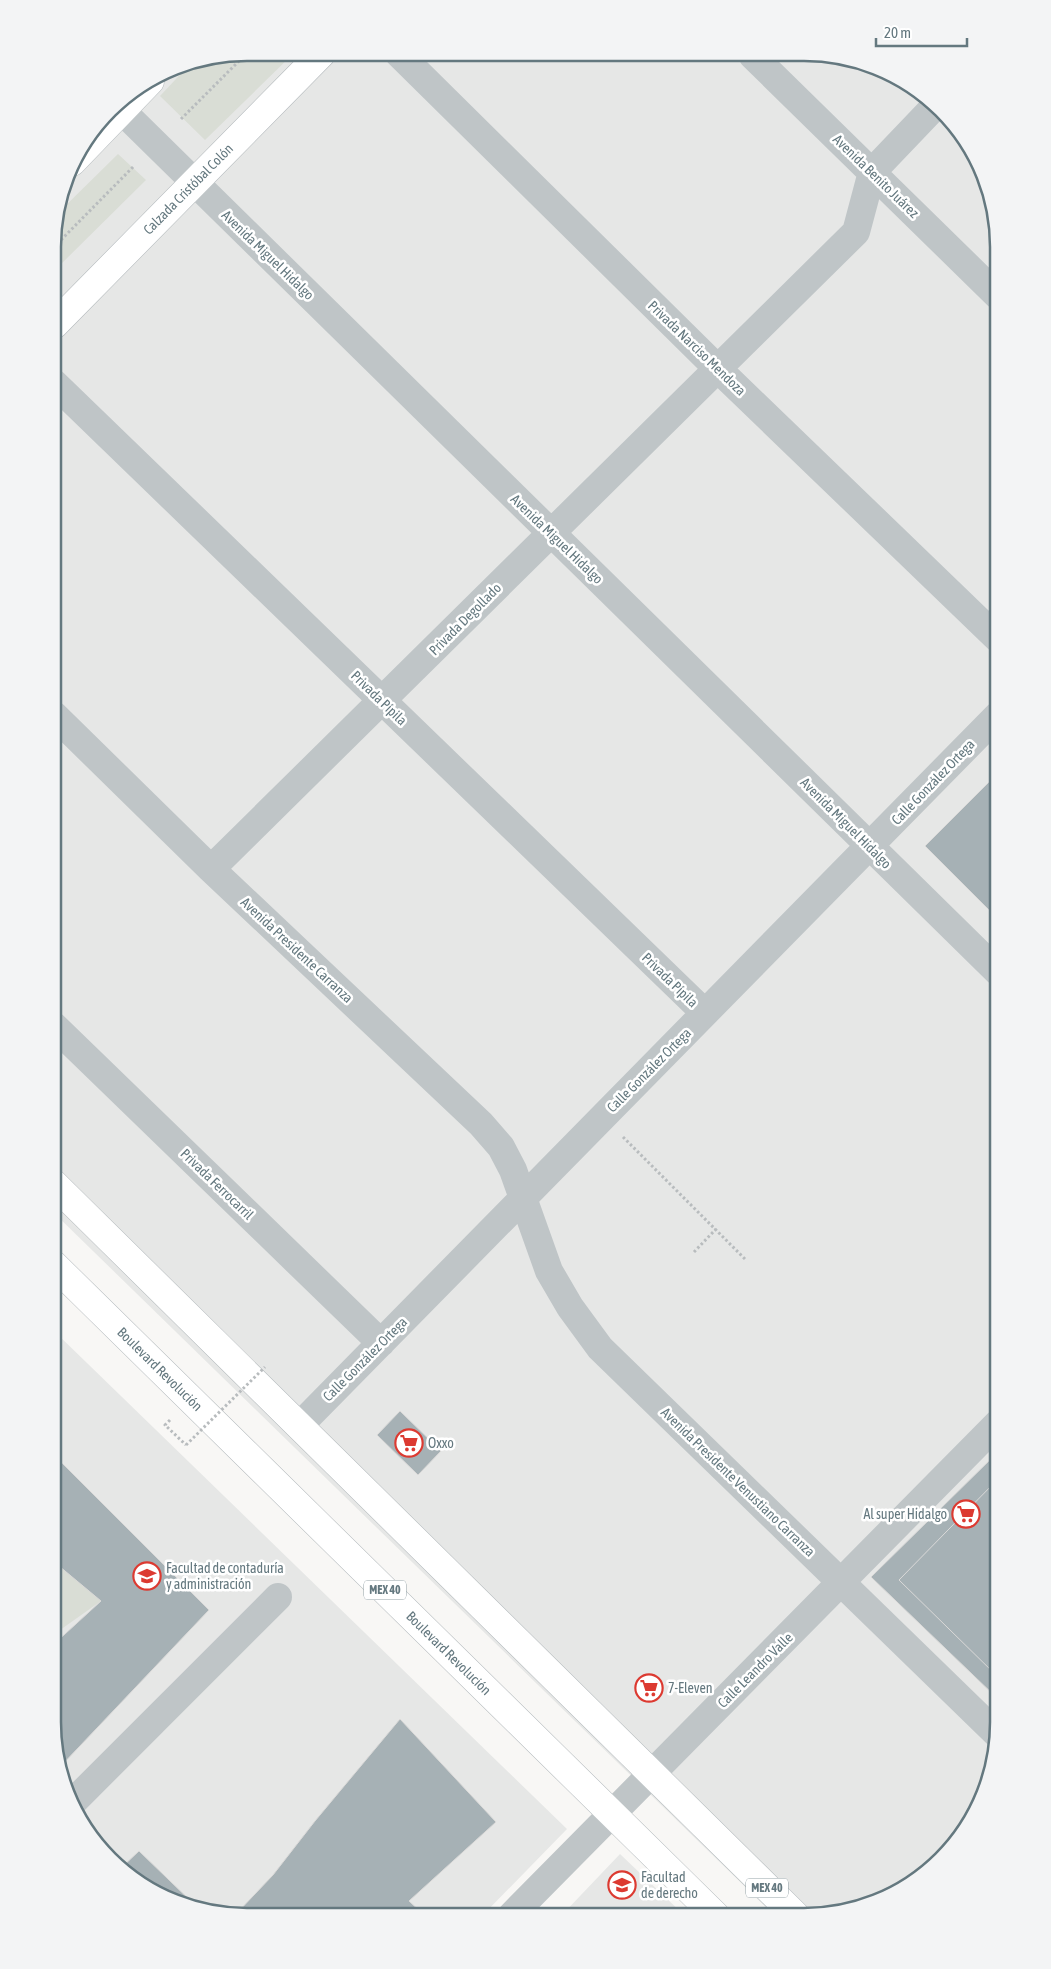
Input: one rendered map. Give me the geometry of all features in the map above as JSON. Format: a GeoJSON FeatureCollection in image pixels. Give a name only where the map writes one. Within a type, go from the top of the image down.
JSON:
{"type":"FeatureCollection","features":[{"type":"Feature","properties":{"kind":"main road","name":"Calzada Cristóbal Colón"},"geometry":{"type":"LineString","coordinates":[[61,318],[314,61]]}},
{"type":"Feature","properties":{"kind":"main road","name":"MEX 40"},"geometry":{"type":"LineString","coordinates":[[61,1191],[788,1908]]}},
{"type":"Feature","properties":{"kind":"main road","name":"Boulevard Revolución"},"geometry":{"type":"LineString","coordinates":[[61,1272],[708,1908]]}},
{"type":"Feature","properties":{"kind":"street","name":"Privada Narciso Mendoza"},"geometry":{"type":"LineString","coordinates":[[406,61],[718,369],[990,631]]}},
{"type":"Feature","properties":{"kind":"street","name":"Avenida Benito Juárez"},"geometry":{"type":"LineString","coordinates":[[758,61],[990,288]]}},
{"type":"Feature","properties":{"kind":"street","name":"Avenida Miguel Hidalgo"},"geometry":{"type":"LineString","coordinates":[[122,110],[990,964]]}},
{"type":"Feature","properties":{"kind":"street"},"geometry":{"type":"LineString","coordinates":[[872,172],[930,111]]}},
{"type":"Feature","properties":{"kind":"street","name":"Privada Degollado"},"geometry":{"type":"LineString","coordinates":[[212,869],[856,232],[872,172]]}},
{"type":"Feature","properties":{"kind":"street","name":"Privada Pípila"},"geometry":{"type":"LineString","coordinates":[[61,390],[705,1013]]}},
{"type":"Feature","properties":{"kind":"street","name":"Avenida Presidente Carranza"},"geometry":{"type":"LineString","coordinates":[[61,721],[212,869],[481,1124],[501,1147],[514,1170],[524,1198]]}},
{"type":"Feature","properties":{"kind":"street","name":"Calle González Ortega"},"geometry":{"type":"LineString","coordinates":[[299,1426],[990,723]]}},
{"type":"Feature","properties":{"kind":"street","name":"Privada Ferrocarril"},"geometry":{"type":"LineString","coordinates":[[61,1033],[381,1342]]}},
{"type":"Feature","properties":{"kind":"street","name":"Avenida Presidente Venustiano Carranza"},"geometry":{"type":"LineString","coordinates":[[524,1198],[549,1271],[570,1307],[600,1348],[990,1727]]}},
{"type":"Feature","properties":{"kind":"street","name":"Calle Leandro Valle"},"geometry":{"type":"LineString","coordinates":[[520,1908],[990,1431]]}},
{"type":"Feature","properties":{"kind":"street"},"geometry":{"type":"LineString","coordinates":[[77,1798],[278,1597]]}},
{"type":"Feature","properties":{"kind":"path"},"geometry":{"type":"LineString","coordinates":[[181,119],[237,62]]}},
{"type":"Feature","properties":{"kind":"path"},"geometry":{"type":"LineString","coordinates":[[62,239],[134,166]]}},
{"type":"Feature","properties":{"kind":"path"},"geometry":{"type":"LineString","coordinates":[[603,1117],[746,1260]]}},
{"type":"Feature","properties":{"kind":"path"},"geometry":{"type":"LineString","coordinates":[[694,1252],[716,1229]]}},
{"type":"Feature","properties":{"kind":"path"},"geometry":{"type":"LineString","coordinates":[[165,1426],[186,1446],[266,1368]]}},
{"type":"Feature","properties":{"kind":"shaded area"},"geometry":{"type":"Polygon","coordinates":[[[247,61],[804,61],[828,63],[875,75],[897,86],[926,107],[944,125],[965,154],[980,187],[988,223],[990,247],[990,1722],[988,1746],[980,1782],[965,1815],[944,1844],[917,1869],[897,1883],[864,1898],[828,1906],[767,1908],[61,1220],[61,247],[63,223],[75,176],[86,154],[107,125],[125,107],[154,86],[187,71],[223,63],[247,61]]]}},
{"type":"Feature","properties":{"kind":"shaded area"},"geometry":{"type":"Polygon","coordinates":[[[286,61],[205,140],[160,96],[182,73],[187,71],[223,63],[286,61]]]}},
{"type":"Feature","properties":{"kind":"shaded area"},"geometry":{"type":"Polygon","coordinates":[[[118,154],[146,180],[61,264],[63,223],[67,205],[118,154]]]}},
{"type":"Feature","properties":{"kind":"shaded area"},"geometry":{"type":"Polygon","coordinates":[[[61,1338],[567,1829],[490,1908],[247,1908],[223,1906],[176,1894],[154,1883],[125,1862],[100,1835],[80,1804],[71,1782],[63,1746],[61,1722],[61,1338]]]}},
{"type":"Feature","properties":{"kind":"shaded area"},"geometry":{"type":"Polygon","coordinates":[[[61,1568],[101,1601],[61,1629],[61,1568]]]}},
{"type":"Feature","properties":{"kind":"shaded area","name":"Facultad de derecho"},"geometry":{"type":"Polygon","coordinates":[[[620,1854],[677,1908],[569,1908],[620,1854]]]}},
{"type":"Feature","properties":{"kind":"building"},"geometry":{"type":"Polygon","coordinates":[[[990,781],[990,911],[925,846],[990,781]]]}},
{"type":"Feature","properties":{"kind":"building","name":"Oxxo"},"geometry":{"type":"Polygon","coordinates":[[[400,1411],[441,1451],[418,1475],[377,1435],[400,1411]]]}},
{"type":"Feature","properties":{"kind":"building","name":"Al super Hidalgo"},"geometry":{"type":"Polygon","coordinates":[[[990,1460],[990,1691],[871,1577],[990,1460]]]}},
{"type":"Feature","properties":{"kind":"building"},"geometry":{"type":"Polygon","coordinates":[[[61,1462],[209,1610],[66,1761],[61,1722],[61,1638],[101,1601],[61,1568],[61,1462]]]}},
{"type":"Feature","properties":{"kind":"building"},"geometry":{"type":"Polygon","coordinates":[[[990,1487],[990,1669],[899,1580],[990,1487]]]}},
{"type":"Feature","properties":{"kind":"building"},"geometry":{"type":"Polygon","coordinates":[[[400,1719],[496,1822],[409,1901],[416,1908],[242,1908],[273,1875],[315,1821],[400,1719]]]}},
{"type":"Feature","properties":{"kind":"building"},"geometry":{"type":"Polygon","coordinates":[[[139,1851],[188,1898],[154,1883],[126,1863],[139,1851]]]}},
{"type":"Feature","properties":{"kind":"place","name":"Oxxo"},"geometry":{"type":"Point","coordinates":[409,1443]}},
{"type":"Feature","properties":{"kind":"place","name":"Al super Hidalgo"},"geometry":{"type":"Point","coordinates":[966,1514]}},
{"type":"Feature","properties":{"kind":"place","name":"Facultad de contaduría y administración"},"geometry":{"type":"Point","coordinates":[147,1576]}},
{"type":"Feature","properties":{"kind":"place","name":"7-Eleven"},"geometry":{"type":"Point","coordinates":[649,1688]}},
{"type":"Feature","properties":{"kind":"place","name":"Facultad de derecho"},"geometry":{"type":"Point","coordinates":[622,1885]}}]}
